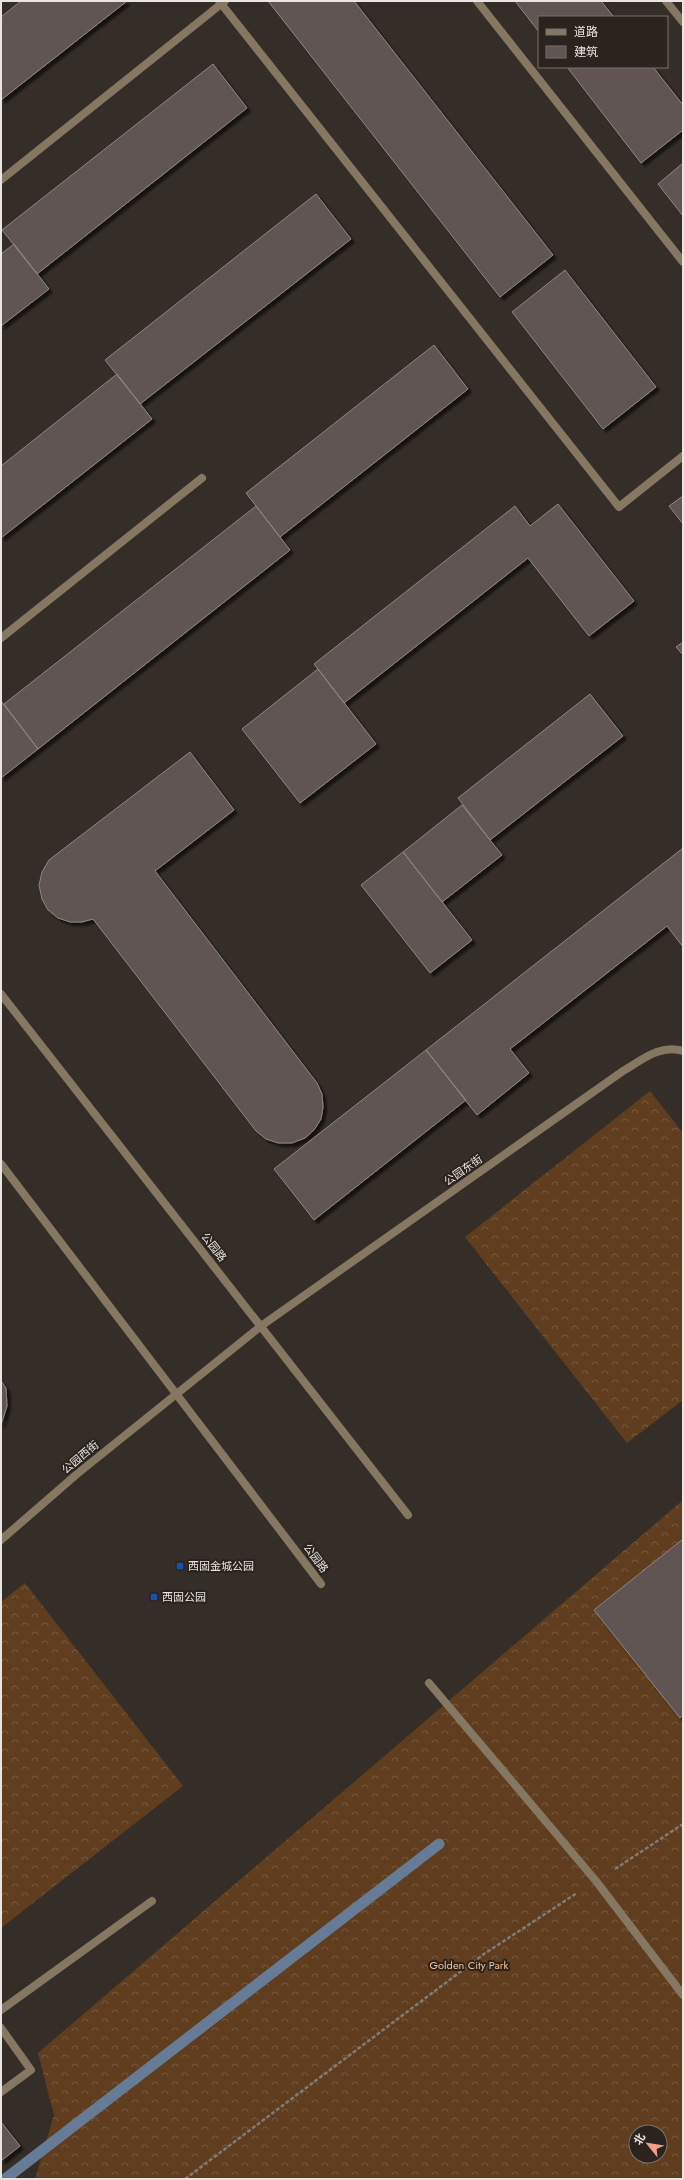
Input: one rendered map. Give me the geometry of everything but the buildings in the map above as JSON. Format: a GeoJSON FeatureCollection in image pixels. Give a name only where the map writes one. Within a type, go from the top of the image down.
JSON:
{"type":"FeatureCollection","features":[{"type":"Feature","properties":{"kind":"street"},"geometry":{"type":"LineString","coordinates":[[477,1],[683,262]]}},
{"type":"Feature","properties":{"kind":"street"},"geometry":{"type":"LineString","coordinates":[[666,1],[683,22]]}},
{"type":"Feature","properties":{"kind":"street"},"geometry":{"type":"LineString","coordinates":[[1,180],[222,2],[618,507],[683,456]]}},
{"type":"Feature","properties":{"kind":"street"},"geometry":{"type":"LineString","coordinates":[[1,638],[202,478]]}},
{"type":"Feature","properties":{"kind":"street","name":"公园路"},"geometry":{"type":"LineString","coordinates":[[1,994],[408,1515]]}},
{"type":"Feature","properties":{"kind":"street","name":"公园东街"},"geometry":{"type":"LineString","coordinates":[[176,1393],[261,1326],[623,1071],[658,1050],[676,1049],[683,1051]]}},
{"type":"Feature","properties":{"kind":"street","name":"公园路"},"geometry":{"type":"LineString","coordinates":[[1,1164],[321,1584]]}},
{"type":"Feature","properties":{"kind":"street","name":"公园西街"},"geometry":{"type":"LineString","coordinates":[[1,1540],[176,1393]]}},
{"type":"Feature","properties":{"kind":"street"},"geometry":{"type":"LineString","coordinates":[[429,1683],[596,1881],[683,1995]]}},
{"type":"Feature","properties":{"kind":"street"},"geometry":{"type":"LineString","coordinates":[[1,2010],[152,1901]]}},
{"type":"Feature","properties":{"kind":"street"},"geometry":{"type":"LineString","coordinates":[[1,2028],[30,2070],[1,2092]]}},
{"type":"Feature","properties":{"kind":"path"},"geometry":{"type":"LineString","coordinates":[[185,2179],[484,1954]]}},
{"type":"Feature","properties":{"kind":"green space"},"geometry":{"type":"Polygon","coordinates":[[[650,1091],[683,1133],[683,1400],[627,1443],[465,1237],[650,1091]]]}},
{"type":"Feature","properties":{"kind":"green space","name":"Golden City Park"},"geometry":{"type":"Polygon","coordinates":[[[683,1500],[683,2179],[35,2179],[54,2115],[38,2053],[683,1500]]]}},
{"type":"Feature","properties":{"kind":"green space"},"geometry":{"type":"Polygon","coordinates":[[[25,1583],[183,1786],[1,1928],[1,1602],[25,1583]]]}},
{"type":"Feature","properties":{"kind":"waterway"},"geometry":{"type":"LineString","coordinates":[[5,2179],[439,1844]]}},
{"type":"Feature","properties":{"kind":"place","name":"西固金城公园"},"geometry":{"type":"Point","coordinates":[180,1566]}},
{"type":"Feature","properties":{"kind":"place","name":"西固公园"},"geometry":{"type":"Point","coordinates":[154,1597]}}]}
